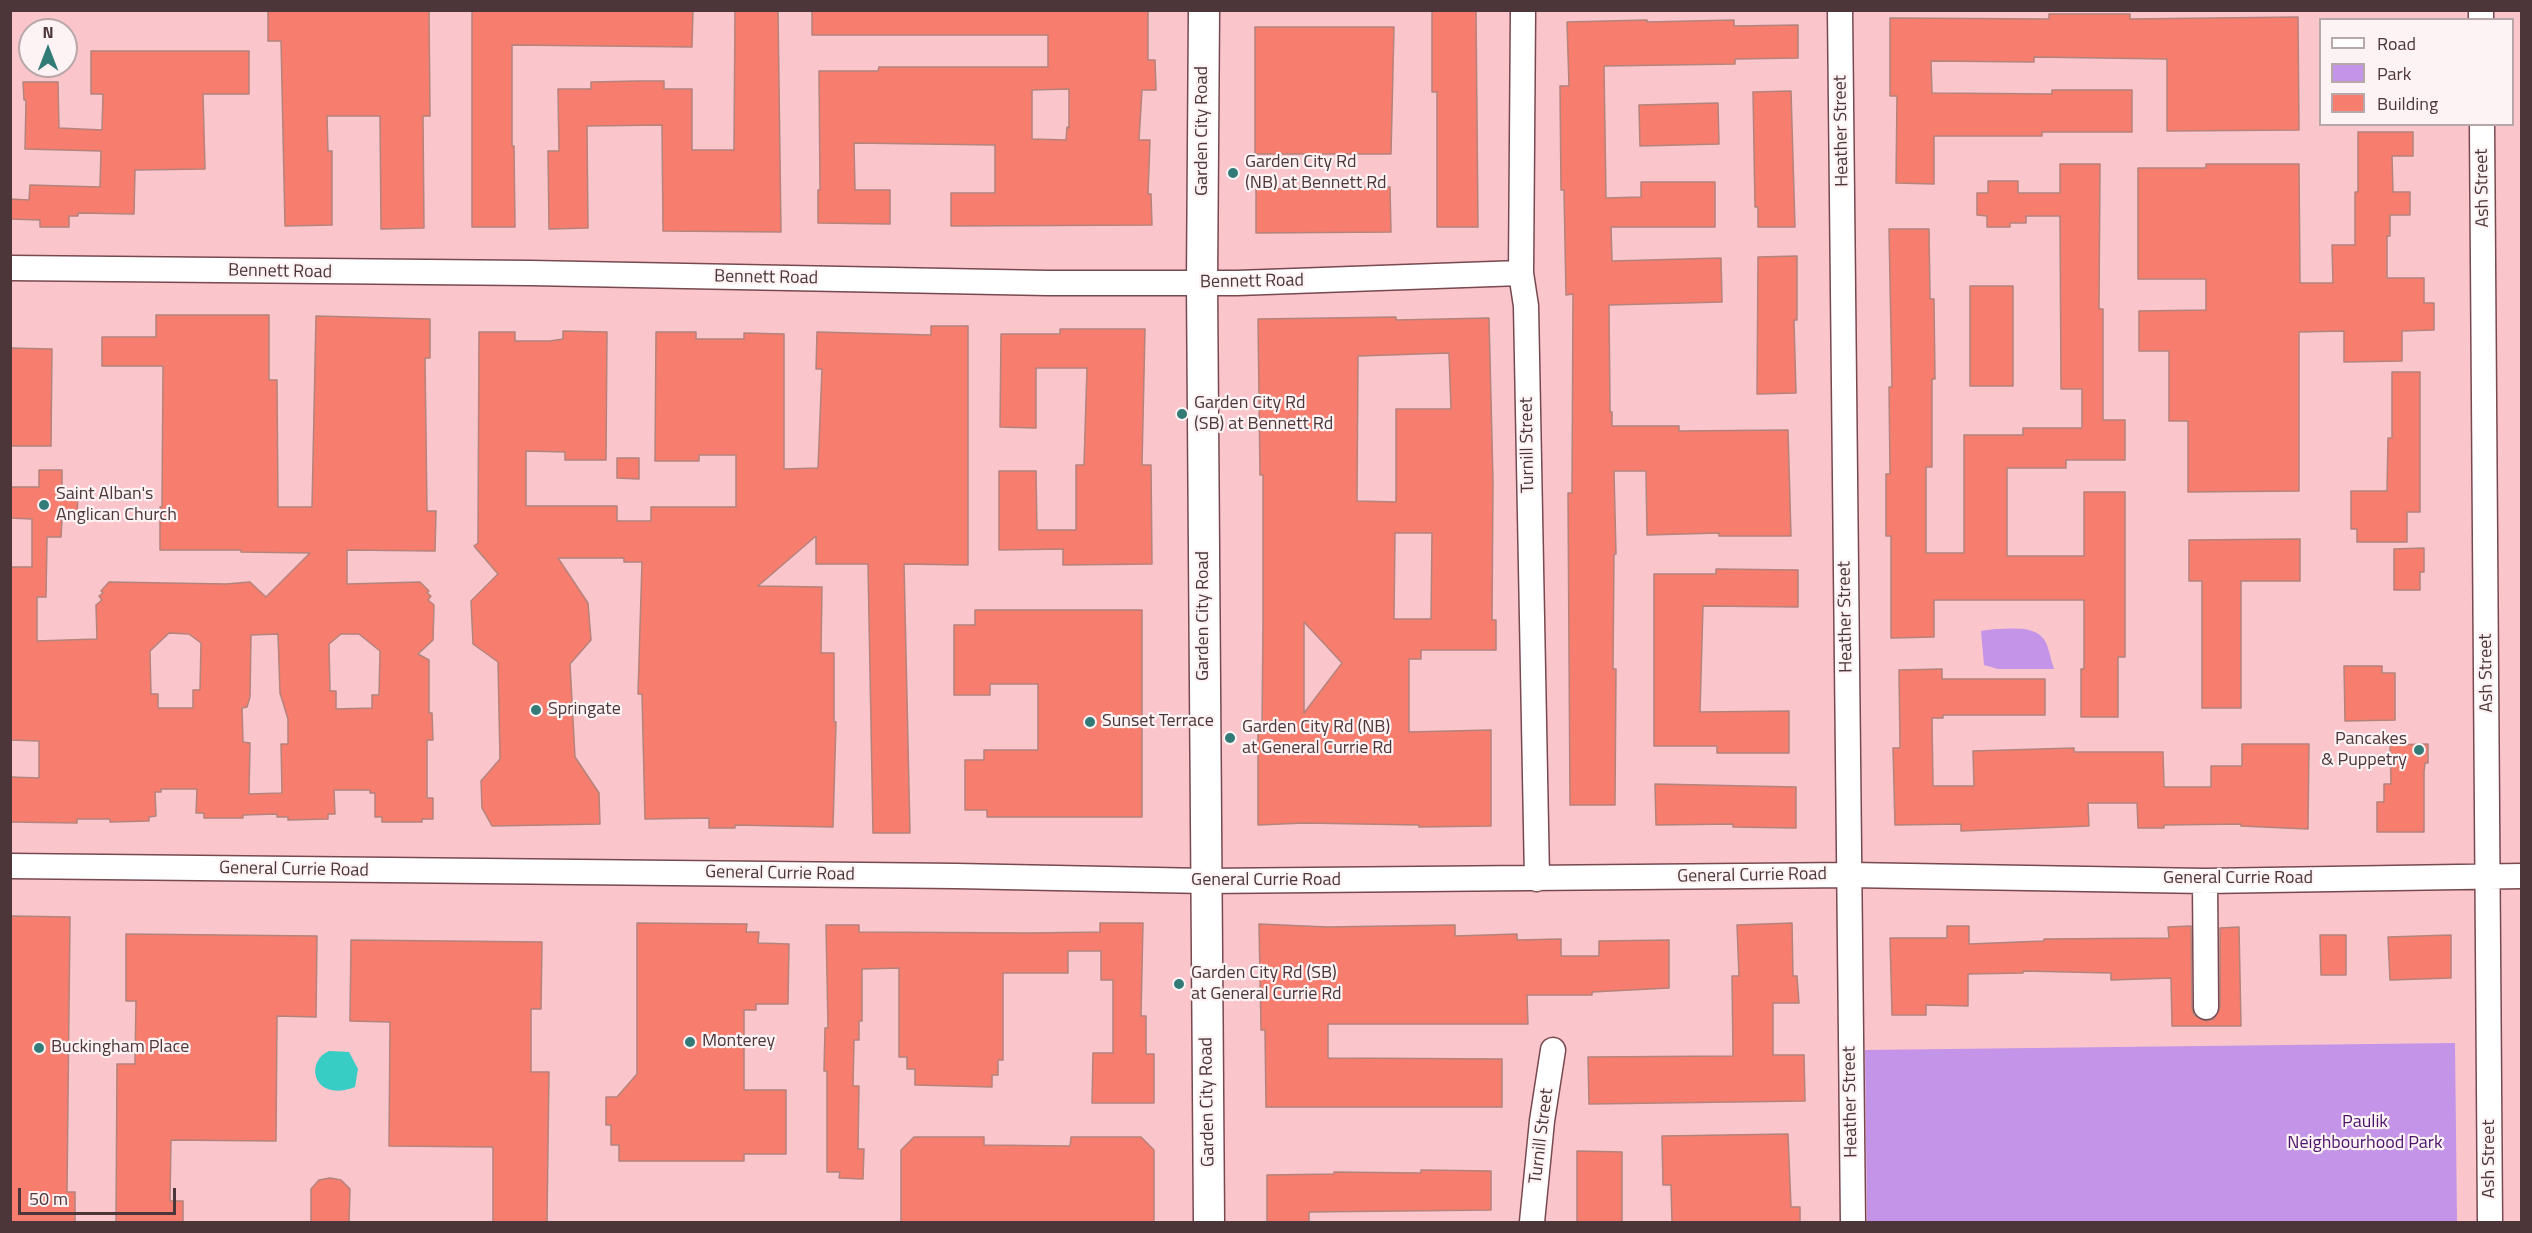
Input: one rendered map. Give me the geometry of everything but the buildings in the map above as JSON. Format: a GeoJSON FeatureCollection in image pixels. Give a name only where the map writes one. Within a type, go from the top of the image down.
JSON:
{"type":"FeatureCollection","features":[{"type":"Feature","properties":{"kind":"street","name":"Garden City Road"},"geometry":{"type":"LineString","coordinates":[[1204,10],[1202,283],[1209,1222]]}},
{"type":"Feature","properties":{"kind":"street","name":"Turnill Street"},"geometry":{"type":"LineString","coordinates":[[1523,10],[1521,273],[1526,306],[1537,879]]}},
{"type":"Feature","properties":{"kind":"street","name":"Heather Street"},"geometry":{"type":"LineString","coordinates":[[1840,10],[1853,1222]]}},
{"type":"Feature","properties":{"kind":"street","name":"Ash Street"},"geometry":{"type":"LineString","coordinates":[[2482,126],[2490,1222]]}},
{"type":"Feature","properties":{"kind":"street","name":"Bennett Road"},"geometry":{"type":"LineString","coordinates":[[10,268],[530,273],[1048,283],[1202,283],[1521,273]]}},
{"type":"Feature","properties":{"kind":"street","name":"General Currie Road"},"geometry":{"type":"LineString","coordinates":[[10,866],[1205,881],[1850,875],[2205,881],[2522,876]]}},
{"type":"Feature","properties":{"kind":"street"},"geometry":{"type":"LineString","coordinates":[[2205,881],[2206,1007]]}},
{"type":"Feature","properties":{"kind":"street","name":"Turnill Street"},"geometry":{"type":"LineString","coordinates":[[1532,1222],[1542,1121],[1553,1050]]}},
{"type":"Feature","properties":{"kind":"green space"},"geometry":{"type":"Polygon","coordinates":[[[2025,629],[2038,634],[2047,645],[2054,669],[1998,669],[1984,665],[1981,631],[2025,629]]]}},
{"type":"Feature","properties":{"kind":"green space","name":"Paulik Neighbourhood Park"},"geometry":{"type":"Polygon","coordinates":[[[2455,1043],[2457,1222],[1867,1222],[1865,1050],[2455,1043]]]}},
{"type":"Feature","properties":{"kind":"water"},"geometry":{"type":"Polygon","coordinates":[[[329,1051],[349,1052],[358,1069],[355,1087],[330,1090],[322,1086],[315,1071],[321,1056],[329,1051]]]}},
{"type":"Feature","properties":{"kind":"place","name":"Garden City Rd (NB) at Bennett Rd"},"geometry":{"type":"Point","coordinates":[1233,173]}},
{"type":"Feature","properties":{"kind":"place","name":"Garden City Rd (SB) at Bennett Rd"},"geometry":{"type":"Point","coordinates":[1182,414]}},
{"type":"Feature","properties":{"kind":"place","name":"Saint Alban's Anglican Church"},"geometry":{"type":"Point","coordinates":[44,505]}},
{"type":"Feature","properties":{"kind":"place","name":"Springate"},"geometry":{"type":"Point","coordinates":[536,710]}},
{"type":"Feature","properties":{"kind":"place","name":"Sunset Terrace"},"geometry":{"type":"Point","coordinates":[1090,722]}},
{"type":"Feature","properties":{"kind":"place","name":"Garden City Rd (NB) at General Currie Rd"},"geometry":{"type":"Point","coordinates":[1230,738]}},
{"type":"Feature","properties":{"kind":"place","name":"Pancakes & Puppetry"},"geometry":{"type":"Point","coordinates":[2419,750]}},
{"type":"Feature","properties":{"kind":"place","name":"Garden City Rd (SB) at General Currie Rd"},"geometry":{"type":"Point","coordinates":[1179,984]}},
{"type":"Feature","properties":{"kind":"place","name":"Monterey"},"geometry":{"type":"Point","coordinates":[690,1042]}},
{"type":"Feature","properties":{"kind":"place","name":"Buckingham Place"},"geometry":{"type":"Point","coordinates":[39,1048]}}]}
